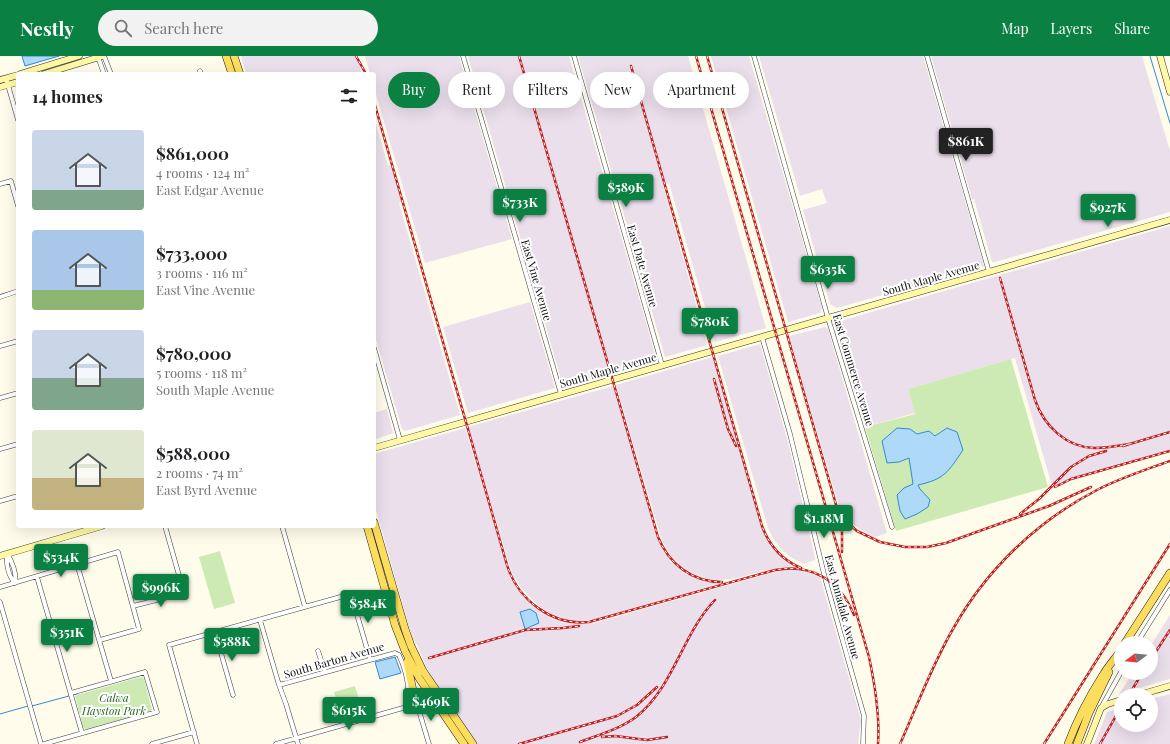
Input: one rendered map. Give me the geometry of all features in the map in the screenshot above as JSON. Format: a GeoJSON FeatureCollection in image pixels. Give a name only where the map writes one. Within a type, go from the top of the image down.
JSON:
{"type":"FeatureCollection","features":[{"type":"Feature","properties":{"kind":"main road"},"geometry":{"type":"LineString","coordinates":[[226,56],[231,72]]}},
{"type":"Feature","properties":{"kind":"main road"},"geometry":{"type":"LineString","coordinates":[[234,56],[239,72]]}},
{"type":"Feature","properties":{"kind":"main road"},"geometry":{"type":"LineString","coordinates":[[368,528],[395,625],[405,651],[419,678],[464,744]]}},
{"type":"Feature","properties":{"kind":"main road"},"geometry":{"type":"LineString","coordinates":[[376,528],[404,629],[417,659],[429,680],[473,744]]}},
{"type":"Feature","properties":{"kind":"main road"},"geometry":{"type":"LineString","coordinates":[[1130,636],[1170,573]]}},
{"type":"Feature","properties":{"kind":"main road"},"geometry":{"type":"LineString","coordinates":[[405,651],[417,704]]}},
{"type":"Feature","properties":{"kind":"main road"},"geometry":{"type":"LineString","coordinates":[[1068,744],[1090,695],[1114,660]]}},
{"type":"Feature","properties":{"kind":"main road"},"geometry":{"type":"LineString","coordinates":[[1077,744],[1094,702],[1114,664]]}},
{"type":"Feature","properties":{"kind":"main road"},"geometry":{"type":"LineString","coordinates":[[1063,744],[1073,730]]}},
{"type":"Feature","properties":{"kind":"street"},"geometry":{"type":"LineString","coordinates":[[26,72],[79,56]]}},
{"type":"Feature","properties":{"kind":"street"},"geometry":{"type":"LineString","coordinates":[[50,72],[102,56]]}},
{"type":"Feature","properties":{"kind":"street"},"geometry":{"type":"LineString","coordinates":[[102,56],[104,72]]}},
{"type":"Feature","properties":{"kind":"street"},"geometry":{"type":"LineString","coordinates":[[102,56],[109,72]]}},
{"type":"Feature","properties":{"kind":"street","name":"East Vine Avenue"},"geometry":{"type":"LineString","coordinates":[[463,56],[561,394]]}},
{"type":"Feature","properties":{"kind":"street","name":"East Date Avenue"},"geometry":{"type":"LineString","coordinates":[[574,56],[662,365]]}},
{"type":"Feature","properties":{"kind":"street","name":"East Commerce Avenue"},"geometry":{"type":"LineString","coordinates":[[754,56],[828,318],[892,527]]}},
{"type":"Feature","properties":{"kind":"street"},"geometry":{"type":"LineString","coordinates":[[927,56],[989,272]]}},
{"type":"Feature","properties":{"kind":"street"},"geometry":{"type":"LineString","coordinates":[[1160,56],[1170,92]]}},
{"type":"Feature","properties":{"kind":"street"},"geometry":{"type":"LineString","coordinates":[[16,75],[3,79],[8,85],[16,109]]}},
{"type":"Feature","properties":{"kind":"street"},"geometry":{"type":"LineString","coordinates":[[0,88],[16,83]]}},
{"type":"Feature","properties":{"kind":"street"},"geometry":{"type":"LineString","coordinates":[[0,184],[11,181],[16,199]]}},
{"type":"Feature","properties":{"kind":"street","name":"South Maple Avenue"},"geometry":{"type":"LineString","coordinates":[[376,447],[1170,220]]}},
{"type":"Feature","properties":{"kind":"street"},"geometry":{"type":"LineString","coordinates":[[0,297],[16,293]]}},
{"type":"Feature","properties":{"kind":"street","name":"East Annadale Avenue"},"geometry":{"type":"LineString","coordinates":[[762,337],[790,434],[825,578],[864,716],[863,744]]}},
{"type":"Feature","properties":{"kind":"street"},"geometry":{"type":"LineString","coordinates":[[0,346],[16,342]]}},
{"type":"Feature","properties":{"kind":"street"},"geometry":{"type":"LineString","coordinates":[[376,355],[400,440]]}},
{"type":"Feature","properties":{"kind":"street"},"geometry":{"type":"LineString","coordinates":[[0,398],[16,394]]}},
{"type":"Feature","properties":{"kind":"street"},"geometry":{"type":"LineString","coordinates":[[0,449],[16,445]]}},
{"type":"Feature","properties":{"kind":"street"},"geometry":{"type":"LineString","coordinates":[[0,501],[16,497]]}},
{"type":"Feature","properties":{"kind":"street"},"geometry":{"type":"LineString","coordinates":[[3,555],[95,528]]}},
{"type":"Feature","properties":{"kind":"street"},"geometry":{"type":"LineString","coordinates":[[133,606],[184,593],[166,528]]}},
{"type":"Feature","properties":{"kind":"street"},"geometry":{"type":"LineString","coordinates":[[283,528],[305,606]]}},
{"type":"Feature","properties":{"kind":"street"},"geometry":{"type":"LineString","coordinates":[[0,587],[118,552],[139,629],[100,640]]}},
{"type":"Feature","properties":{"kind":"street"},"geometry":{"type":"LineString","coordinates":[[3,555],[10,559],[16,578],[15,583]]}},
{"type":"Feature","properties":{"kind":"street"},"geometry":{"type":"LineString","coordinates":[[77,564],[111,681]]}},
{"type":"Feature","properties":{"kind":"street"},"geometry":{"type":"LineString","coordinates":[[37,577],[82,733]]}},
{"type":"Feature","properties":{"kind":"street"},"geometry":{"type":"LineString","coordinates":[[1141,636],[1170,590]]}},
{"type":"Feature","properties":{"kind":"street"},"geometry":{"type":"LineString","coordinates":[[197,744],[169,645],[351,594],[370,659]]}},
{"type":"Feature","properties":{"kind":"street"},"geometry":{"type":"LineString","coordinates":[[0,602],[41,744]]}},
{"type":"Feature","properties":{"kind":"street"},"geometry":{"type":"LineString","coordinates":[[260,620],[298,744]]}},
{"type":"Feature","properties":{"kind":"street"},"geometry":{"type":"LineString","coordinates":[[215,632],[233,695]]}},
{"type":"Feature","properties":{"kind":"street"},"geometry":{"type":"LineString","coordinates":[[318,651],[325,672]]}},
{"type":"Feature","properties":{"kind":"street","name":"South Barton Avenue"},"geometry":{"type":"LineString","coordinates":[[279,685],[393,653],[399,655],[407,680],[407,706]]}},
{"type":"Feature","properties":{"kind":"street"},"geometry":{"type":"LineString","coordinates":[[44,744],[157,712],[145,672],[71,693]]}},
{"type":"Feature","properties":{"kind":"street"},"geometry":{"type":"LineString","coordinates":[[1087,744],[1101,708],[1117,680]]}},
{"type":"Feature","properties":{"kind":"street"},"geometry":{"type":"LineString","coordinates":[[1158,689],[1170,686]]}},
{"type":"Feature","properties":{"kind":"street"},"geometry":{"type":"LineString","coordinates":[[1101,708],[1114,702]]}},
{"type":"Feature","properties":{"kind":"street"},"geometry":{"type":"LineString","coordinates":[[276,744],[417,704],[429,744]]}},
{"type":"Feature","properties":{"kind":"street"},"geometry":{"type":"LineString","coordinates":[[152,744],[194,732]]}},
{"type":"Feature","properties":{"kind":"shaded area"},"geometry":{"type":"Polygon","coordinates":[[[241,56],[357,56],[361,72],[245,72],[241,56]]]}},
{"type":"Feature","properties":{"kind":"shaded area"},"geometry":{"type":"Polygon","coordinates":[[[365,56],[459,56],[464,72],[448,72],[448,108],[474,108],[512,239],[425,263],[376,94],[376,72],[369,72],[365,56]]]}},
{"type":"Feature","properties":{"kind":"shaded area"},"geometry":{"type":"Polygon","coordinates":[[[468,56],[569,56],[574,72],[513,72],[513,108],[582,108],[582,101],[656,357],[654,360],[563,386],[483,108],[505,108],[505,72],[473,72],[468,56]]]}},
{"type":"Feature","properties":{"kind":"shaded area"},"geometry":{"type":"Polygon","coordinates":[[[578,56],[688,56],[693,72],[653,72],[653,108],[703,108],[766,328],[715,342],[669,183],[663,185],[707,345],[665,357],[593,108],[645,108],[645,72],[590,72],[590,98],[578,56]]]}},
{"type":"Feature","properties":{"kind":"shaded area"},"geometry":{"type":"Polygon","coordinates":[[[711,56],[749,56],[822,308],[820,313],[788,322],[726,108],[749,108],[749,72],[716,72],[711,56]]]}},
{"type":"Feature","properties":{"kind":"shaded area"},"geometry":{"type":"Polygon","coordinates":[[[759,56],[923,56],[984,266],[837,308],[830,304],[803,210],[827,203],[822,189],[800,196],[759,56]]]}},
{"type":"Feature","properties":{"kind":"shaded area"},"geometry":{"type":"Polygon","coordinates":[[[931,56],[1142,56],[1170,151],[1170,212],[992,262],[974,199],[972,199],[931,56]]]}},
{"type":"Feature","properties":{"kind":"shaded area"},"geometry":{"type":"Polygon","coordinates":[[[376,123],[388,166],[392,165],[403,201],[399,203],[460,415],[405,431],[402,429],[376,340],[376,123]]]}},
{"type":"Feature","properties":{"kind":"shaded area"},"geometry":{"type":"Polygon","coordinates":[[[1170,226],[1170,451],[1052,486],[1015,358],[908,389],[915,413],[865,427],[836,326],[837,322],[1170,226]]]}},
{"type":"Feature","properties":{"kind":"shaded area"},"geometry":{"type":"Polygon","coordinates":[[[530,302],[555,388],[468,413],[443,327],[530,302]]]}},
{"type":"Feature","properties":{"kind":"shaded area"},"geometry":{"type":"Polygon","coordinates":[[[825,327],[828,329],[887,533],[875,537],[848,521],[841,513],[789,336],[825,327]]]}},
{"type":"Feature","properties":{"kind":"shaded area"},"geometry":{"type":"Polygon","coordinates":[[[760,344],[788,442],[814,553],[815,560],[803,564],[789,556],[781,548],[774,540],[768,528],[718,356],[760,344]]]}},
{"type":"Feature","properties":{"kind":"shaded area"},"geometry":{"type":"Polygon","coordinates":[[[713,357],[763,530],[775,550],[784,559],[795,566],[776,568],[733,579],[713,580],[699,576],[683,568],[671,556],[662,541],[616,385],[713,357]]]}},
{"type":"Feature","properties":{"kind":"shaded area"},"geometry":{"type":"Polygon","coordinates":[[[613,386],[656,535],[661,547],[671,561],[684,573],[701,580],[718,584],[597,619],[583,621],[568,620],[551,614],[538,605],[521,588],[512,573],[468,427],[613,386]]]}},
{"type":"Feature","properties":{"kind":"shaded area"},"geometry":{"type":"Polygon","coordinates":[[[387,409],[393,433],[376,439],[376,412],[387,409]]]}},
{"type":"Feature","properties":{"kind":"shaded area"},"geometry":{"type":"Polygon","coordinates":[[[465,428],[510,576],[515,585],[539,611],[553,619],[570,624],[594,623],[782,570],[800,570],[820,577],[861,720],[858,744],[477,744],[430,674],[415,641],[413,641],[376,510],[376,453],[465,428]]]}},
{"type":"Feature","properties":{"kind":"shaded area"},"geometry":{"type":"Polygon","coordinates":[[[1170,615],[1170,679],[1139,688],[1123,688],[1128,680],[1158,680],[1158,636],[1157,636],[1170,615]]]}},
{"type":"Feature","properties":{"kind":"shaded area"},"geometry":{"type":"Polygon","coordinates":[[[1170,694],[1170,744],[1094,744],[1107,712],[1114,710],[1114,732],[1158,732],[1158,697],[1170,694]]]}},
{"type":"Feature","properties":{"kind":"green space"},"geometry":{"type":"Polygon","coordinates":[[[1011,359],[1048,487],[896,531],[865,427],[915,414],[908,389],[1011,359]]]}},
{"type":"Feature","properties":{"kind":"green space"},"geometry":{"type":"Polygon","coordinates":[[[220,551],[235,603],[214,609],[199,557],[220,551]]]}},
{"type":"Feature","properties":{"kind":"green space","name":"Calwa Hayston Park"},"geometry":{"type":"Polygon","coordinates":[[[140,677],[144,679],[152,710],[87,729],[83,728],[75,696],[140,677]]]}},
{"type":"Feature","properties":{"kind":"green space"},"geometry":{"type":"Polygon","coordinates":[[[355,686],[363,713],[342,719],[334,692],[355,686]]]}},
{"type":"Feature","properties":{"kind":"water"},"geometry":{"type":"Polygon","coordinates":[[[22,56],[59,56],[25,66],[22,56]]]}},
{"type":"Feature","properties":{"kind":"water"},"geometry":{"type":"Polygon","coordinates":[[[897,428],[910,429],[917,434],[929,431],[935,436],[947,428],[957,432],[963,450],[945,474],[927,483],[918,485],[930,500],[928,507],[905,519],[900,511],[897,495],[904,488],[913,484],[909,458],[899,462],[887,463],[882,441],[897,428]]]}},
{"type":"Feature","properties":{"kind":"water"},"geometry":{"type":"Polygon","coordinates":[[[530,609],[536,613],[539,623],[525,629],[520,612],[530,609]]]}},
{"type":"Feature","properties":{"kind":"water"},"geometry":{"type":"Polygon","coordinates":[[[395,657],[401,673],[380,679],[375,662],[395,657]]]}},
{"type":"Feature","properties":{"kind":"waterway"},"geometry":{"type":"LineString","coordinates":[[1150,56],[1170,123]]}},
{"type":"Feature","properties":{"kind":"waterway"},"geometry":{"type":"LineString","coordinates":[[72,695],[77,694]]}},
{"type":"Feature","properties":{"kind":"waterway"},"geometry":{"type":"LineString","coordinates":[[32,706],[69,696]]}},
{"type":"Feature","properties":{"kind":"waterway"},"geometry":{"type":"LineString","coordinates":[[0,714],[28,706]]}},
{"type":"Feature","properties":{"kind":"railway"},"geometry":{"type":"LineString","coordinates":[[356,56],[365,72]]}},
{"type":"Feature","properties":{"kind":"railway"},"geometry":{"type":"LineString","coordinates":[[519,56],[658,537],[668,555],[683,570],[701,579],[722,582]]}},
{"type":"Feature","properties":{"kind":"railway"},"geometry":{"type":"LineString","coordinates":[[696,56],[869,657],[876,700],[878,744]]}},
{"type":"Feature","properties":{"kind":"railway"},"geometry":{"type":"LineString","coordinates":[[707,56],[839,515],[842,531],[842,552]]}},
{"type":"Feature","properties":{"kind":"railway"},"geometry":{"type":"LineString","coordinates":[[631,66],[762,526],[772,546],[788,561],[801,568]]}},
{"type":"Feature","properties":{"kind":"railway"},"geometry":{"type":"LineString","coordinates":[[376,109],[507,565],[512,578],[528,599],[538,608],[562,620],[589,622],[775,570],[788,568],[801,569],[823,577],[841,592],[854,615]]}},
{"type":"Feature","properties":{"kind":"railway"},"geometry":{"type":"LineString","coordinates":[[1000,278],[1035,400],[1050,426],[1065,439],[1084,447],[1103,448],[1129,444]]}},
{"type":"Feature","properties":{"kind":"railway"},"geometry":{"type":"LineString","coordinates":[[714,379],[728,429],[736,446]]}},
{"type":"Feature","properties":{"kind":"railway"},"geometry":{"type":"LineString","coordinates":[[1123,446],[1170,432]]}},
{"type":"Feature","properties":{"kind":"railway"},"geometry":{"type":"LineString","coordinates":[[1020,514],[1039,499],[1071,467],[1089,456],[1106,451]]}},
{"type":"Feature","properties":{"kind":"railway"},"geometry":{"type":"LineString","coordinates":[[1055,487],[1071,479],[1170,451]]}},
{"type":"Feature","properties":{"kind":"railway"},"geometry":{"type":"LineString","coordinates":[[900,744],[931,671],[945,643],[966,607],[997,567],[1034,532],[1075,502],[1097,490],[1133,474],[1170,461]]}},
{"type":"Feature","properties":{"kind":"railway"},"geometry":{"type":"LineString","coordinates":[[839,515],[857,531],[880,542],[905,547],[927,547],[946,543],[1049,506],[1091,487]]}},
{"type":"Feature","properties":{"kind":"railway"},"geometry":{"type":"LineString","coordinates":[[1044,744],[1170,544]]}},
{"type":"Feature","properties":{"kind":"railway"},"geometry":{"type":"LineString","coordinates":[[580,742],[623,725],[636,717],[649,705],[669,676],[694,628],[715,600]]}},
{"type":"Feature","properties":{"kind":"railway"},"geometry":{"type":"LineString","coordinates":[[429,658],[525,630],[579,626]]}},
{"type":"Feature","properties":{"kind":"railway"},"geometry":{"type":"LineString","coordinates":[[1158,648],[1170,630]]}},
{"type":"Feature","properties":{"kind":"railway"},"geometry":{"type":"LineString","coordinates":[[1133,688],[1138,680]]}},
{"type":"Feature","properties":{"kind":"railway"},"geometry":{"type":"LineString","coordinates":[[519,744],[617,716],[637,705],[657,687]]}},
{"type":"Feature","properties":{"kind":"railway"},"geometry":{"type":"LineString","coordinates":[[1100,744],[1114,719]]}},
{"type":"Feature","properties":{"kind":"railway"},"geometry":{"type":"LineString","coordinates":[[602,737],[615,736],[647,740],[667,737]]}}]}
